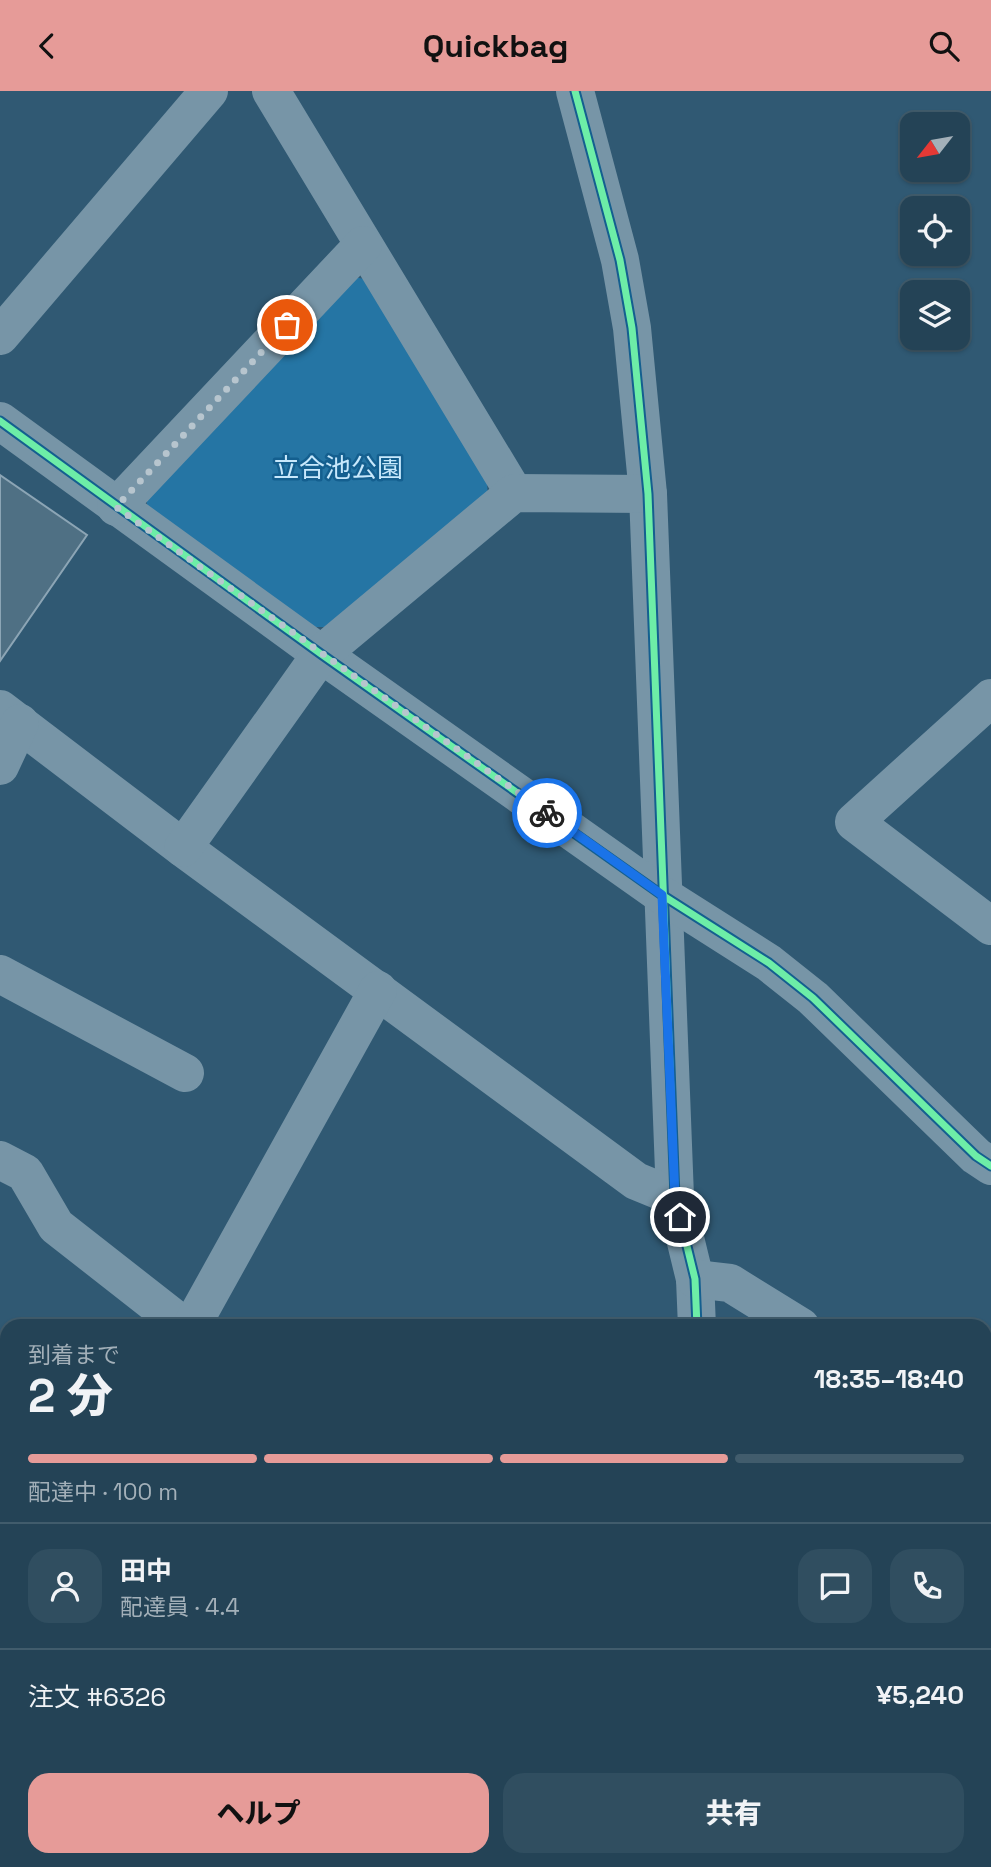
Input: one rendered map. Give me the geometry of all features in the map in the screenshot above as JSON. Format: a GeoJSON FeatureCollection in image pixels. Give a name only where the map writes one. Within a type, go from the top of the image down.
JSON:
{"type":"FeatureCollection","features":[{"type":"Feature","properties":{"kind":"street"},"geometry":{"type":"LineString","coordinates":[[0,336],[209,91]]}},
{"type":"Feature","properties":{"kind":"street"},"geometry":{"type":"LineString","coordinates":[[271,91],[514,493]]}},
{"type":"Feature","properties":{"kind":"street"},"geometry":{"type":"LineString","coordinates":[[575,91],[620,260],[632,328],[648,494],[675,1197],[695,1279],[697,1319]]}},
{"type":"Feature","properties":{"kind":"street"},"geometry":{"type":"LineString","coordinates":[[116,507],[363,245]]}},
{"type":"Feature","properties":{"kind":"street"},"geometry":{"type":"LineString","coordinates":[[0,421],[321,654],[662,895],[769,963],[813,998],[976,1156],[991,1166]]}},
{"type":"Feature","properties":{"kind":"street"},"geometry":{"type":"LineString","coordinates":[[183,848],[321,654],[514,493],[648,494]]}},
{"type":"Feature","properties":{"kind":"street"},"geometry":{"type":"LineString","coordinates":[[991,698],[854,822],[991,926]]}},
{"type":"Feature","properties":{"kind":"street"},"geometry":{"type":"LineString","coordinates":[[0,766],[10,716],[183,848],[636,1181],[675,1197]]}},
{"type":"Feature","properties":{"kind":"street"},"geometry":{"type":"LineString","coordinates":[[0,974],[185,1073]]}},
{"type":"Feature","properties":{"kind":"street"},"geometry":{"type":"LineString","coordinates":[[195,1319],[378,990]]}},
{"type":"Feature","properties":{"kind":"street"},"geometry":{"type":"LineString","coordinates":[[0,1160],[25,1174],[56,1226],[175,1319]]}},
{"type":"Feature","properties":{"kind":"street"},"geometry":{"type":"LineString","coordinates":[[695,1279],[730,1283],[788,1319]]}},
{"type":"Feature","properties":{"kind":"green space","name":"立合池公園"},"geometry":{"type":"Polygon","coordinates":[[[352,277],[366,279],[487,482],[488,500],[334,627],[313,627],[148,511],[146,497],[352,277]]]}},
{"type":"Feature","properties":{"kind":"building"},"geometry":{"type":"Polygon","coordinates":[[[0,475],[87,535],[0,661],[0,475]]]}},
{"type":"Feature","properties":{"kind":"cycle path"},"geometry":{"type":"LineString","coordinates":[[575,91],[620,260],[632,328],[648,494],[675,1197],[695,1279],[697,1319]]}},
{"type":"Feature","properties":{"kind":"cycle path"},"geometry":{"type":"LineString","coordinates":[[0,421],[321,654],[662,895],[769,963],[813,998],[976,1156],[991,1166]]}},
{"type":"Feature","properties":{"kind":"way so far"},"geometry":{"type":"LineString","coordinates":[[287,325],[116,507],[547,813]]}},
{"type":"Feature","properties":{"kind":"route"},"geometry":{"type":"LineString","coordinates":[[547,813],[662,895],[675,1197],[680,1217]]}}]}
